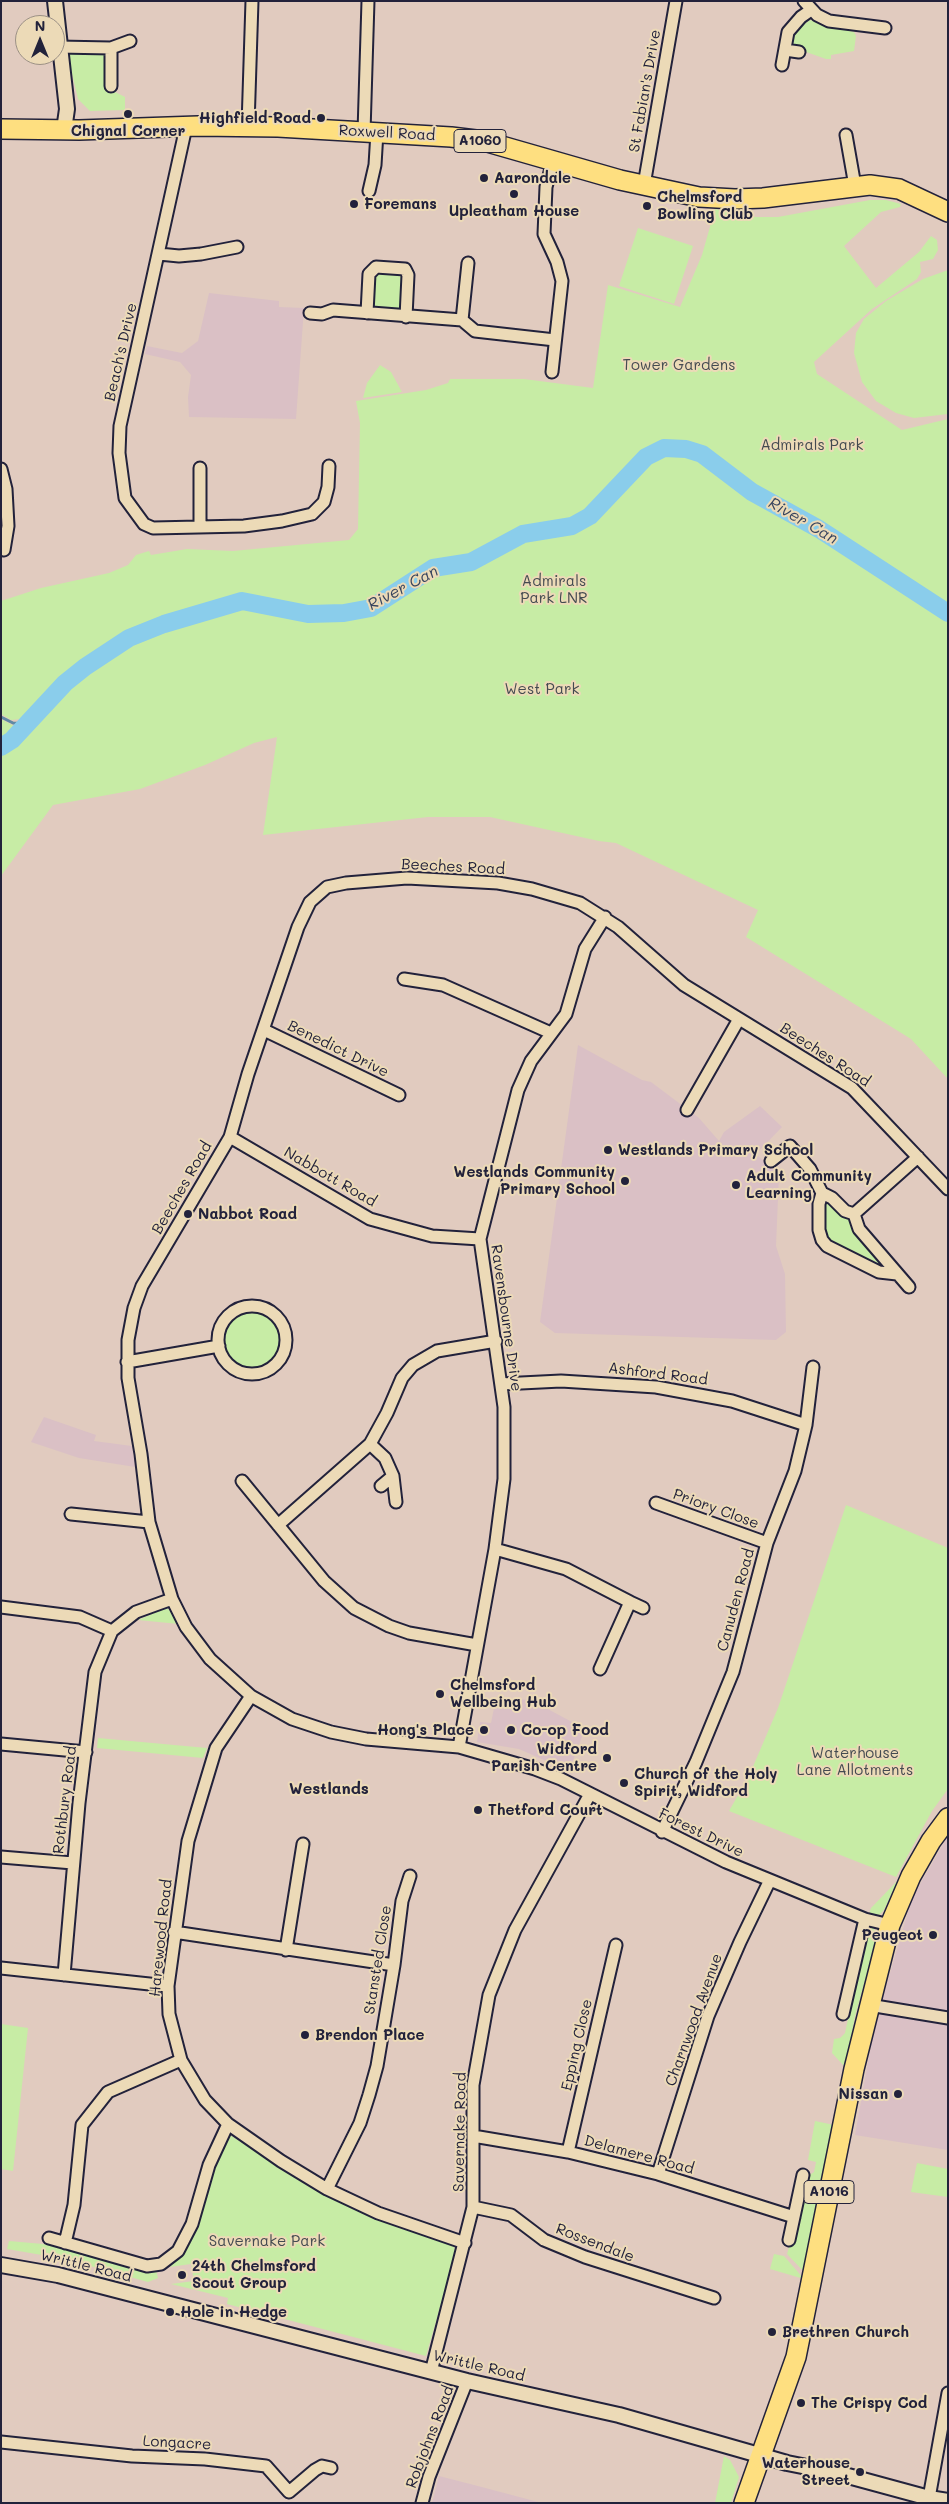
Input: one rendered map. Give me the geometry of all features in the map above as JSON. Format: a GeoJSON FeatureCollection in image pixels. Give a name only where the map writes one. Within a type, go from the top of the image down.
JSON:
{"type":"FeatureCollection","features":[{"type":"Feature","properties":{"kind":"main road","name":"Roxwell Road"},"geometry":{"type":"LineString","coordinates":[[1,129],[64,130],[248,126],[451,136],[484,141],[644,185],[699,197],[735,199],[806,194],[855,186],[888,186],[911,194],[948,212]]}},
{"type":"Feature","properties":{"kind":"main road","name":"A1016"},"geometry":{"type":"LineString","coordinates":[[744,2503],[759,2456],[796,2358],[869,2005],[890,1925],[911,1876],[931,1841],[948,1818]]}},
{"type":"Feature","properties":{"kind":"street"},"geometry":{"type":"LineString","coordinates":[[55,1],[56,15]]}},
{"type":"Feature","properties":{"kind":"street"},"geometry":{"type":"LineString","coordinates":[[248,126],[252,1]]}},
{"type":"Feature","properties":{"kind":"street"},"geometry":{"type":"LineString","coordinates":[[368,1],[371,132],[375,165],[369,191]]}},
{"type":"Feature","properties":{"kind":"street","name":"St Fabian's Drive"},"geometry":{"type":"LineString","coordinates":[[644,185],[676,1]]}},
{"type":"Feature","properties":{"kind":"street"},"geometry":{"type":"LineString","coordinates":[[782,65],[788,32],[808,6],[829,22],[885,28]]}},
{"type":"Feature","properties":{"kind":"street"},"geometry":{"type":"LineString","coordinates":[[65,47],[111,48],[130,41]]}},
{"type":"Feature","properties":{"kind":"street"},"geometry":{"type":"LineString","coordinates":[[111,48],[111,86]]}},
{"type":"Feature","properties":{"kind":"street"},"geometry":{"type":"LineString","coordinates":[[785,50],[799,52]]}},
{"type":"Feature","properties":{"kind":"street"},"geometry":{"type":"LineString","coordinates":[[61,65],[67,109],[64,130]]}},
{"type":"Feature","properties":{"kind":"street","name":"Beach's Drive"},"geometry":{"type":"LineString","coordinates":[[186,127],[120,426],[119,453],[125,498],[144,524],[153,528],[244,526],[312,514],[324,502],[328,487],[329,466]]}},
{"type":"Feature","properties":{"kind":"street"},"geometry":{"type":"LineString","coordinates":[[844,142],[855,186]]}},
{"type":"Feature","properties":{"kind":"street"},"geometry":{"type":"LineString","coordinates":[[552,372],[562,281],[558,262],[544,234],[543,212],[553,161]]}},
{"type":"Feature","properties":{"kind":"street"},"geometry":{"type":"LineString","coordinates":[[159,254],[179,256],[237,247]]}},
{"type":"Feature","properties":{"kind":"street"},"geometry":{"type":"LineString","coordinates":[[462,320],[468,263]]}},
{"type":"Feature","properties":{"kind":"street"},"geometry":{"type":"LineString","coordinates":[[367,313],[370,274],[376,267],[405,269],[408,275],[406,317]]}},
{"type":"Feature","properties":{"kind":"street"},"geometry":{"type":"LineString","coordinates":[[310,314],[322,314],[333,310],[462,320],[475,331],[555,340]]}},
{"type":"Feature","properties":{"kind":"street"},"geometry":{"type":"LineString","coordinates":[[200,468],[200,527]]}},
{"type":"Feature","properties":{"kind":"street"},"geometry":{"type":"LineString","coordinates":[[1,469],[6,489],[8,526],[4,550]]}},
{"type":"Feature","properties":{"kind":"street","name":"Beeches Road"},"geometry":{"type":"LineString","coordinates":[[149,1522],[127,1362],[131,1322],[142,1286],[230,1137],[298,927],[310,902],[327,887],[408,878],[498,883],[532,889],[580,903],[605,917],[671,975],[852,1088],[948,1189]]}},
{"type":"Feature","properties":{"kind":"street","name":"Ravensbourne Drive"},"geometry":{"type":"LineString","coordinates":[[459,1746],[495,1549],[504,1478],[505,1432],[502,1384],[480,1239],[518,1090],[531,1061],[566,1014],[585,949],[605,917]]}},
{"type":"Feature","properties":{"kind":"street"},"geometry":{"type":"LineString","coordinates":[[404,979],[444,985],[551,1033]]}},
{"type":"Feature","properties":{"kind":"street"},"geometry":{"type":"LineString","coordinates":[[687,1110],[739,1019]]}},
{"type":"Feature","properties":{"kind":"street","name":"Benedict Drive"},"geometry":{"type":"LineString","coordinates":[[264,1030],[399,1095]]}},
{"type":"Feature","properties":{"kind":"street","name":"Nabbott Road"},"geometry":{"type":"LineString","coordinates":[[230,1137],[370,1219],[432,1236],[480,1239]]}},
{"type":"Feature","properties":{"kind":"street"},"geometry":{"type":"LineString","coordinates":[[771,1160],[790,1146],[810,1169],[822,1193],[832,1198],[845,1211],[854,1214]]}},
{"type":"Feature","properties":{"kind":"street"},"geometry":{"type":"LineString","coordinates":[[854,1214],[918,1157]]}},
{"type":"Feature","properties":{"kind":"street"},"geometry":{"type":"LineString","coordinates":[[822,1193],[819,1204],[819,1230],[822,1240],[827,1246],[879,1272],[897,1274]]}},
{"type":"Feature","properties":{"kind":"street"},"geometry":{"type":"LineString","coordinates":[[854,1214],[859,1229],[909,1287]]}},
{"type":"Feature","properties":{"kind":"street"},"geometry":{"type":"LineString","coordinates":[[250,1306],[261,1307],[272,1312],[280,1320],[285,1330],[286,1341],[278,1361],[270,1368],[260,1372],[249,1373],[234,1368],[223,1356],[219,1346],[220,1329],[229,1315],[239,1309],[250,1306]]}},
{"type":"Feature","properties":{"kind":"street"},"geometry":{"type":"LineString","coordinates":[[278,1525],[370,1444],[387,1413],[402,1378],[413,1365],[438,1351],[496,1342]]}},
{"type":"Feature","properties":{"kind":"street"},"geometry":{"type":"LineString","coordinates":[[127,1362],[219,1346]]}},
{"type":"Feature","properties":{"kind":"street","name":"Canuden Road"},"geometry":{"type":"LineString","coordinates":[[662,1832],[696,1762],[733,1672],[767,1543],[794,1471],[806,1425],[813,1367]]}},
{"type":"Feature","properties":{"kind":"street","name":"Ashford Road"},"geometry":{"type":"LineString","coordinates":[[502,1384],[578,1382],[664,1388],[732,1401],[806,1425]]}},
{"type":"Feature","properties":{"kind":"street"},"geometry":{"type":"LineString","coordinates":[[370,1444],[385,1458],[393,1476],[396,1502]]}},
{"type":"Feature","properties":{"kind":"street"},"geometry":{"type":"LineString","coordinates":[[381,1486],[393,1476]]}},
{"type":"Feature","properties":{"kind":"street"},"geometry":{"type":"LineString","coordinates":[[242,1481],[324,1581],[354,1608],[389,1626],[409,1633],[477,1645]]}},
{"type":"Feature","properties":{"kind":"street","name":"Priory Close"},"geometry":{"type":"LineString","coordinates":[[656,1503],[767,1543]]}},
{"type":"Feature","properties":{"kind":"street"},"geometry":{"type":"LineString","coordinates":[[71,1514],[149,1522]]}},
{"type":"Feature","properties":{"kind":"street","name":"Forest Drive"},"geometry":{"type":"LineString","coordinates":[[149,1522],[172,1599],[186,1627],[210,1660],[252,1696],[292,1719],[331,1732],[366,1739],[459,1746],[535,1768],[590,1794],[662,1832],[769,1882],[865,1918],[890,1925]]}},
{"type":"Feature","properties":{"kind":"street"},"geometry":{"type":"LineString","coordinates":[[495,1549],[566,1569],[643,1608]]}},
{"type":"Feature","properties":{"kind":"street"},"geometry":{"type":"LineString","coordinates":[[1,1607],[80,1618],[112,1630],[136,1612],[172,1599]]}},
{"type":"Feature","properties":{"kind":"street"},"geometry":{"type":"LineString","coordinates":[[600,1669],[630,1602]]}},
{"type":"Feature","properties":{"kind":"street","name":"Rothbury Road"},"geometry":{"type":"LineString","coordinates":[[64,1975],[72,1863],[95,1672],[112,1630]]}},
{"type":"Feature","properties":{"kind":"street","name":"Harewood Road"},"geometry":{"type":"LineString","coordinates":[[252,1696],[222,1736],[212,1760],[188,1841],[168,1986],[170,2020],[181,2060],[205,2100],[228,2124],[327,2189],[401,2222],[465,2243]]}},
{"type":"Feature","properties":{"kind":"street"},"geometry":{"type":"LineString","coordinates":[[1,1744],[86,1752]]}},
{"type":"Feature","properties":{"kind":"street","name":"Savernake Road"},"geometry":{"type":"LineString","coordinates":[[431,2372],[465,2243],[473,2201],[473,2085],[490,1995],[515,1930],[590,1794]]}},
{"type":"Feature","properties":{"kind":"street"},"geometry":{"type":"LineString","coordinates":[[286,1950],[303,1844]]}},
{"type":"Feature","properties":{"kind":"street"},"geometry":{"type":"LineString","coordinates":[[1,1857],[72,1863]]}},
{"type":"Feature","properties":{"kind":"street","name":"Stansted Close"},"geometry":{"type":"LineString","coordinates":[[327,2189],[352,2140],[369,2095],[377,2066],[394,1965],[402,1901],[410,1876]]}},
{"type":"Feature","properties":{"kind":"street","name":"Charnwood Avenue"},"geometry":{"type":"LineString","coordinates":[[658,2174],[708,2016],[740,1942],[769,1882]]}},
{"type":"Feature","properties":{"kind":"street"},"geometry":{"type":"LineString","coordinates":[[843,2014],[865,1918]]}},
{"type":"Feature","properties":{"kind":"street"},"geometry":{"type":"LineString","coordinates":[[174,1932],[394,1965]]}},
{"type":"Feature","properties":{"kind":"street","name":"Epping Close"},"geometry":{"type":"LineString","coordinates":[[568,2152],[616,1945]]}},
{"type":"Feature","properties":{"kind":"street"},"geometry":{"type":"LineString","coordinates":[[1,1968],[168,1986]]}},
{"type":"Feature","properties":{"kind":"street"},"geometry":{"type":"LineString","coordinates":[[869,2005],[948,2018]]}},
{"type":"Feature","properties":{"kind":"street"},"geometry":{"type":"LineString","coordinates":[[66,2243],[74,2205],[82,2125],[108,2092],[181,2060]]}},
{"type":"Feature","properties":{"kind":"street"},"geometry":{"type":"LineString","coordinates":[[49,2238],[147,2266],[161,2264],[178,2251],[192,2224],[209,2165],[228,2124]]}},
{"type":"Feature","properties":{"kind":"street","name":"Delamere Road"},"geometry":{"type":"LineString","coordinates":[[473,2136],[568,2152],[658,2174],[794,2217]]}},
{"type":"Feature","properties":{"kind":"street"},"geometry":{"type":"LineString","coordinates":[[789,2240],[803,2175]]}},
{"type":"Feature","properties":{"kind":"street","name":"Rossendale"},"geometry":{"type":"LineString","coordinates":[[473,2201],[511,2215],[544,2240],[585,2257],[714,2298]]}},
{"type":"Feature","properties":{"kind":"street","name":"Writtle Road"},"geometry":{"type":"LineString","coordinates":[[1,2265],[58,2275],[467,2381],[620,2415],[759,2456],[837,2473],[929,2498],[948,2501]]}},
{"type":"Feature","properties":{"kind":"street","name":"Robjohns Road"},"geometry":{"type":"LineString","coordinates":[[422,2503],[433,2468],[467,2381]]}},
{"type":"Feature","properties":{"kind":"street"},"geometry":{"type":"LineString","coordinates":[[929,2498],[948,2393]]}},
{"type":"Feature","properties":{"kind":"street","name":"Longacre"},"geometry":{"type":"LineString","coordinates":[[1,2442],[132,2456],[205,2459],[266,2466],[289,2492],[315,2470],[322,2466],[331,2468]]}},
{"type":"Feature","properties":{"kind":"shaded area"},"geometry":{"type":"Polygon","coordinates":[[[209,293],[279,301],[279,307],[304,308],[296,419],[189,417],[188,397],[191,375],[180,362],[145,354],[147,346],[182,353],[198,341],[209,293]]]}},
{"type":"Feature","properties":{"kind":"shaded area","name":"Westlands Community Primary School"},"geometry":{"type":"Polygon","coordinates":[[[578,1045],[642,1080],[651,1082],[699,1118],[719,1141],[724,1132],[760,1106],[782,1127],[756,1154],[779,1175],[776,1246],[785,1274],[786,1332],[776,1340],[555,1333],[540,1322],[578,1045]]]}},
{"type":"Feature","properties":{"kind":"shaded area"},"geometry":{"type":"Polygon","coordinates":[[[44,1417],[96,1435],[94,1441],[132,1446],[135,1467],[79,1458],[31,1442],[44,1417]]]}},
{"type":"Feature","properties":{"kind":"shaded area"},"geometry":{"type":"Polygon","coordinates":[[[496,1698],[531,1700],[585,1729],[569,1771],[519,1749],[477,1742],[480,1722],[491,1723],[496,1698]]]}},
{"type":"Feature","properties":{"kind":"shaded area"},"geometry":{"type":"Polygon","coordinates":[[[948,1836],[948,2150],[855,2135],[874,2028],[912,1898],[948,1836]]]}},
{"type":"Feature","properties":{"kind":"shaded area"},"geometry":{"type":"Polygon","coordinates":[[[439,2476],[474,2485],[542,2503],[432,2503],[439,2476]]]}},
{"type":"Feature","properties":{"kind":"green space"},"geometry":{"type":"Polygon","coordinates":[[[810,20],[854,32],[856,36],[854,51],[831,55],[831,59],[826,59],[792,47],[792,34],[810,20]]]}},
{"type":"Feature","properties":{"kind":"green space"},"geometry":{"type":"Polygon","coordinates":[[[73,51],[107,53],[109,89],[125,97],[125,110],[90,111],[78,99],[69,61],[69,55],[73,51]]]}},
{"type":"Feature","properties":{"kind":"green space","name":"Admirals Park LNR"},"geometry":{"type":"Polygon","coordinates":[[[870,200],[886,200],[901,204],[900,207],[881,212],[844,246],[876,288],[919,252],[931,236],[937,240],[938,250],[933,259],[920,262],[921,272],[917,279],[872,309],[814,362],[817,374],[902,430],[948,419],[948,1079],[911,1039],[746,937],[758,910],[616,843],[490,817],[428,817],[263,835],[277,737],[254,743],[205,765],[140,789],[53,805],[1,876],[1,753],[14,746],[29,726],[21,719],[11,720],[1,714],[1,601],[41,588],[109,573],[128,565],[136,555],[149,551],[151,555],[187,549],[233,551],[349,540],[358,529],[360,423],[356,401],[426,390],[448,383],[450,379],[524,379],[593,388],[608,285],[680,307],[702,255],[715,209],[756,217],[778,217],[870,200]]]}},
{"type":"Feature","properties":{"kind":"green space"},"geometry":{"type":"Polygon","coordinates":[[[638,228],[693,246],[674,304],[619,286],[638,228]]]}},
{"type":"Feature","properties":{"kind":"green space"},"geometry":{"type":"Polygon","coordinates":[[[948,270],[948,414],[914,418],[896,413],[876,401],[862,382],[854,353],[856,333],[864,319],[886,301],[923,279],[948,270]]]}},
{"type":"Feature","properties":{"kind":"green space"},"geometry":{"type":"Polygon","coordinates":[[[375,271],[404,274],[400,311],[372,308],[375,271]]]}},
{"type":"Feature","properties":{"kind":"green space"},"geometry":{"type":"Polygon","coordinates":[[[380,365],[391,372],[402,392],[363,398],[367,383],[380,365]]]}},
{"type":"Feature","properties":{"kind":"green space"},"geometry":{"type":"Polygon","coordinates":[[[1,719],[16,727],[1,741],[1,719]]]}},
{"type":"Feature","properties":{"kind":"green space"},"geometry":{"type":"Polygon","coordinates":[[[830,1202],[848,1216],[884,1264],[879,1268],[876,1262],[844,1248],[839,1250],[823,1234],[826,1229],[826,1211],[823,1208],[825,1203],[830,1202]]]}},
{"type":"Feature","properties":{"kind":"green space"},"geometry":{"type":"Polygon","coordinates":[[[246,1311],[258,1311],[273,1319],[281,1334],[281,1346],[273,1361],[258,1369],[246,1369],[231,1361],[223,1346],[223,1334],[231,1319],[246,1311]]]}},
{"type":"Feature","properties":{"kind":"green space","name":"Waterhouse Lane Allotments"},"geometry":{"type":"Polygon","coordinates":[[[846,1505],[948,1548],[948,1789],[932,1811],[896,1877],[729,1811],[749,1776],[778,1708],[846,1505]]]}},
{"type":"Feature","properties":{"kind":"green space"},"geometry":{"type":"Polygon","coordinates":[[[166,1608],[171,1611],[179,1624],[138,1620],[166,1608]]]}},
{"type":"Feature","properties":{"kind":"green space"},"geometry":{"type":"Polygon","coordinates":[[[98,1738],[207,1748],[203,1758],[97,1748],[98,1738]]]}},
{"type":"Feature","properties":{"kind":"green space"},"geometry":{"type":"Polygon","coordinates":[[[898,1880],[884,1910],[879,1915],[869,1914],[871,1908],[898,1880]]]}},
{"type":"Feature","properties":{"kind":"green space"},"geometry":{"type":"Polygon","coordinates":[[[873,1928],[877,1934],[876,1942],[855,2016],[846,2066],[844,2066],[832,2053],[834,2039],[840,2038],[845,2033],[867,1930],[873,1928]]]}},
{"type":"Feature","properties":{"kind":"green space"},"geometry":{"type":"Polygon","coordinates":[[[1,2024],[28,2028],[13,2171],[1,2169],[1,2024]]]}},
{"type":"Feature","properties":{"kind":"green space"},"geometry":{"type":"Polygon","coordinates":[[[815,2121],[834,2125],[805,2273],[787,2254],[790,2244],[794,2244],[808,2176],[814,2172],[816,2162],[808,2160],[815,2121]]]}},
{"type":"Feature","properties":{"kind":"green space","name":"Savernake Park"},"geometry":{"type":"Polygon","coordinates":[[[227,2133],[311,2188],[365,2215],[453,2245],[456,2252],[426,2356],[227,2304],[228,2298],[171,2284],[194,2281],[191,2264],[170,2267],[186,2249],[212,2165],[227,2133]]]}},
{"type":"Feature","properties":{"kind":"green space"},"geometry":{"type":"Polygon","coordinates":[[[917,2163],[948,2169],[948,2197],[911,2192],[917,2163]]]}},
{"type":"Feature","properties":{"kind":"green space"},"geometry":{"type":"Polygon","coordinates":[[[9,2241],[43,2244],[156,2270],[158,2278],[148,2282],[65,2259],[7,2249],[9,2241]]]}},
{"type":"Feature","properties":{"kind":"green space"},"geometry":{"type":"Polygon","coordinates":[[[774,2254],[784,2256],[804,2279],[770,2269],[774,2254]]]}},
{"type":"Feature","properties":{"kind":"green space"},"geometry":{"type":"Polygon","coordinates":[[[724,2456],[730,2460],[739,2477],[731,2503],[715,2503],[724,2456]]]}},
{"type":"Feature","properties":{"kind":"waterway","name":"River Can"},"geometry":{"type":"LineString","coordinates":[[1,747],[12,740],[65,683],[85,667],[129,638],[164,624],[242,601],[308,614],[344,613],[371,608],[433,568],[471,562],[523,534],[572,526],[590,516],[646,457],[664,448],[686,449],[702,454],[752,492],[819,529],[948,613]]}},
{"type":"Feature","properties":{"kind":"waterway"},"geometry":{"type":"LineString","coordinates":[[1,717],[13,723],[25,724]]}},
{"type":"Feature","properties":{"kind":"place","name":"Chignal Corner"},"geometry":{"type":"Point","coordinates":[128,114]}},
{"type":"Feature","properties":{"kind":"place","name":"Highfield Road"},"geometry":{"type":"Point","coordinates":[321,118]}},
{"type":"Feature","properties":{"kind":"place","name":"Aarondale"},"geometry":{"type":"Point","coordinates":[484,178]}},
{"type":"Feature","properties":{"kind":"place","name":"Upleatham House"},"geometry":{"type":"Point","coordinates":[514,194]}},
{"type":"Feature","properties":{"kind":"place","name":"Foremans"},"geometry":{"type":"Point","coordinates":[354,204]}},
{"type":"Feature","properties":{"kind":"place","name":"Chelmsford Bowling Club"},"geometry":{"type":"Point","coordinates":[647,206]}},
{"type":"Feature","properties":{"kind":"place","name":"Westlands Primary School"},"geometry":{"type":"Point","coordinates":[608,1150]}},
{"type":"Feature","properties":{"kind":"place","name":"Westlands Community Primary School"},"geometry":{"type":"Point","coordinates":[625,1181]}},
{"type":"Feature","properties":{"kind":"place","name":"Adult Community Learning"},"geometry":{"type":"Point","coordinates":[736,1185]}},
{"type":"Feature","properties":{"kind":"place","name":"Nabbot Road"},"geometry":{"type":"Point","coordinates":[188,1214]}},
{"type":"Feature","properties":{"kind":"place","name":"Chelmsford Wellbeing Hub"},"geometry":{"type":"Point","coordinates":[440,1694]}},
{"type":"Feature","properties":{"kind":"place","name":"Hong's Place"},"geometry":{"type":"Point","coordinates":[484,1730]}},
{"type":"Feature","properties":{"kind":"place","name":"Co-op Food"},"geometry":{"type":"Point","coordinates":[511,1730]}},
{"type":"Feature","properties":{"kind":"place","name":"Widford Parish Centre"},"geometry":{"type":"Point","coordinates":[607,1758]}},
{"type":"Feature","properties":{"kind":"place","name":"Church of the Holy Spirit, Widford"},"geometry":{"type":"Point","coordinates":[624,1783]}},
{"type":"Feature","properties":{"kind":"place","name":"Thetford Court"},"geometry":{"type":"Point","coordinates":[478,1810]}},
{"type":"Feature","properties":{"kind":"place","name":"Peugeot"},"geometry":{"type":"Point","coordinates":[933,1935]}},
{"type":"Feature","properties":{"kind":"place","name":"Brendon Place"},"geometry":{"type":"Point","coordinates":[305,2035]}},
{"type":"Feature","properties":{"kind":"place","name":"Nissan"},"geometry":{"type":"Point","coordinates":[898,2094]}},
{"type":"Feature","properties":{"kind":"place","name":"24th Chelmsford Scout Group"},"geometry":{"type":"Point","coordinates":[182,2275]}},
{"type":"Feature","properties":{"kind":"place","name":"Hole in Hedge"},"geometry":{"type":"Point","coordinates":[170,2312]}},
{"type":"Feature","properties":{"kind":"place","name":"Brethren Church"},"geometry":{"type":"Point","coordinates":[772,2332]}},
{"type":"Feature","properties":{"kind":"place","name":"The Crispy Cod"},"geometry":{"type":"Point","coordinates":[801,2403]}},
{"type":"Feature","properties":{"kind":"place","name":"Waterhouse Street"},"geometry":{"type":"Point","coordinates":[860,2472]}},
{"type":"Feature","properties":{"kind":"district","name":"Westlands"},"geometry":{"type":"Point","coordinates":[329,1789]}},
{"type":"Feature","properties":{"kind":"park label","name":"Tower Gardens"},"geometry":{"type":"Point","coordinates":[679,365]}},
{"type":"Feature","properties":{"kind":"park label","name":"Admirals Park"},"geometry":{"type":"Point","coordinates":[812,445]}},
{"type":"Feature","properties":{"kind":"park label","name":"West Park"},"geometry":{"type":"Point","coordinates":[542,689]}}]}
